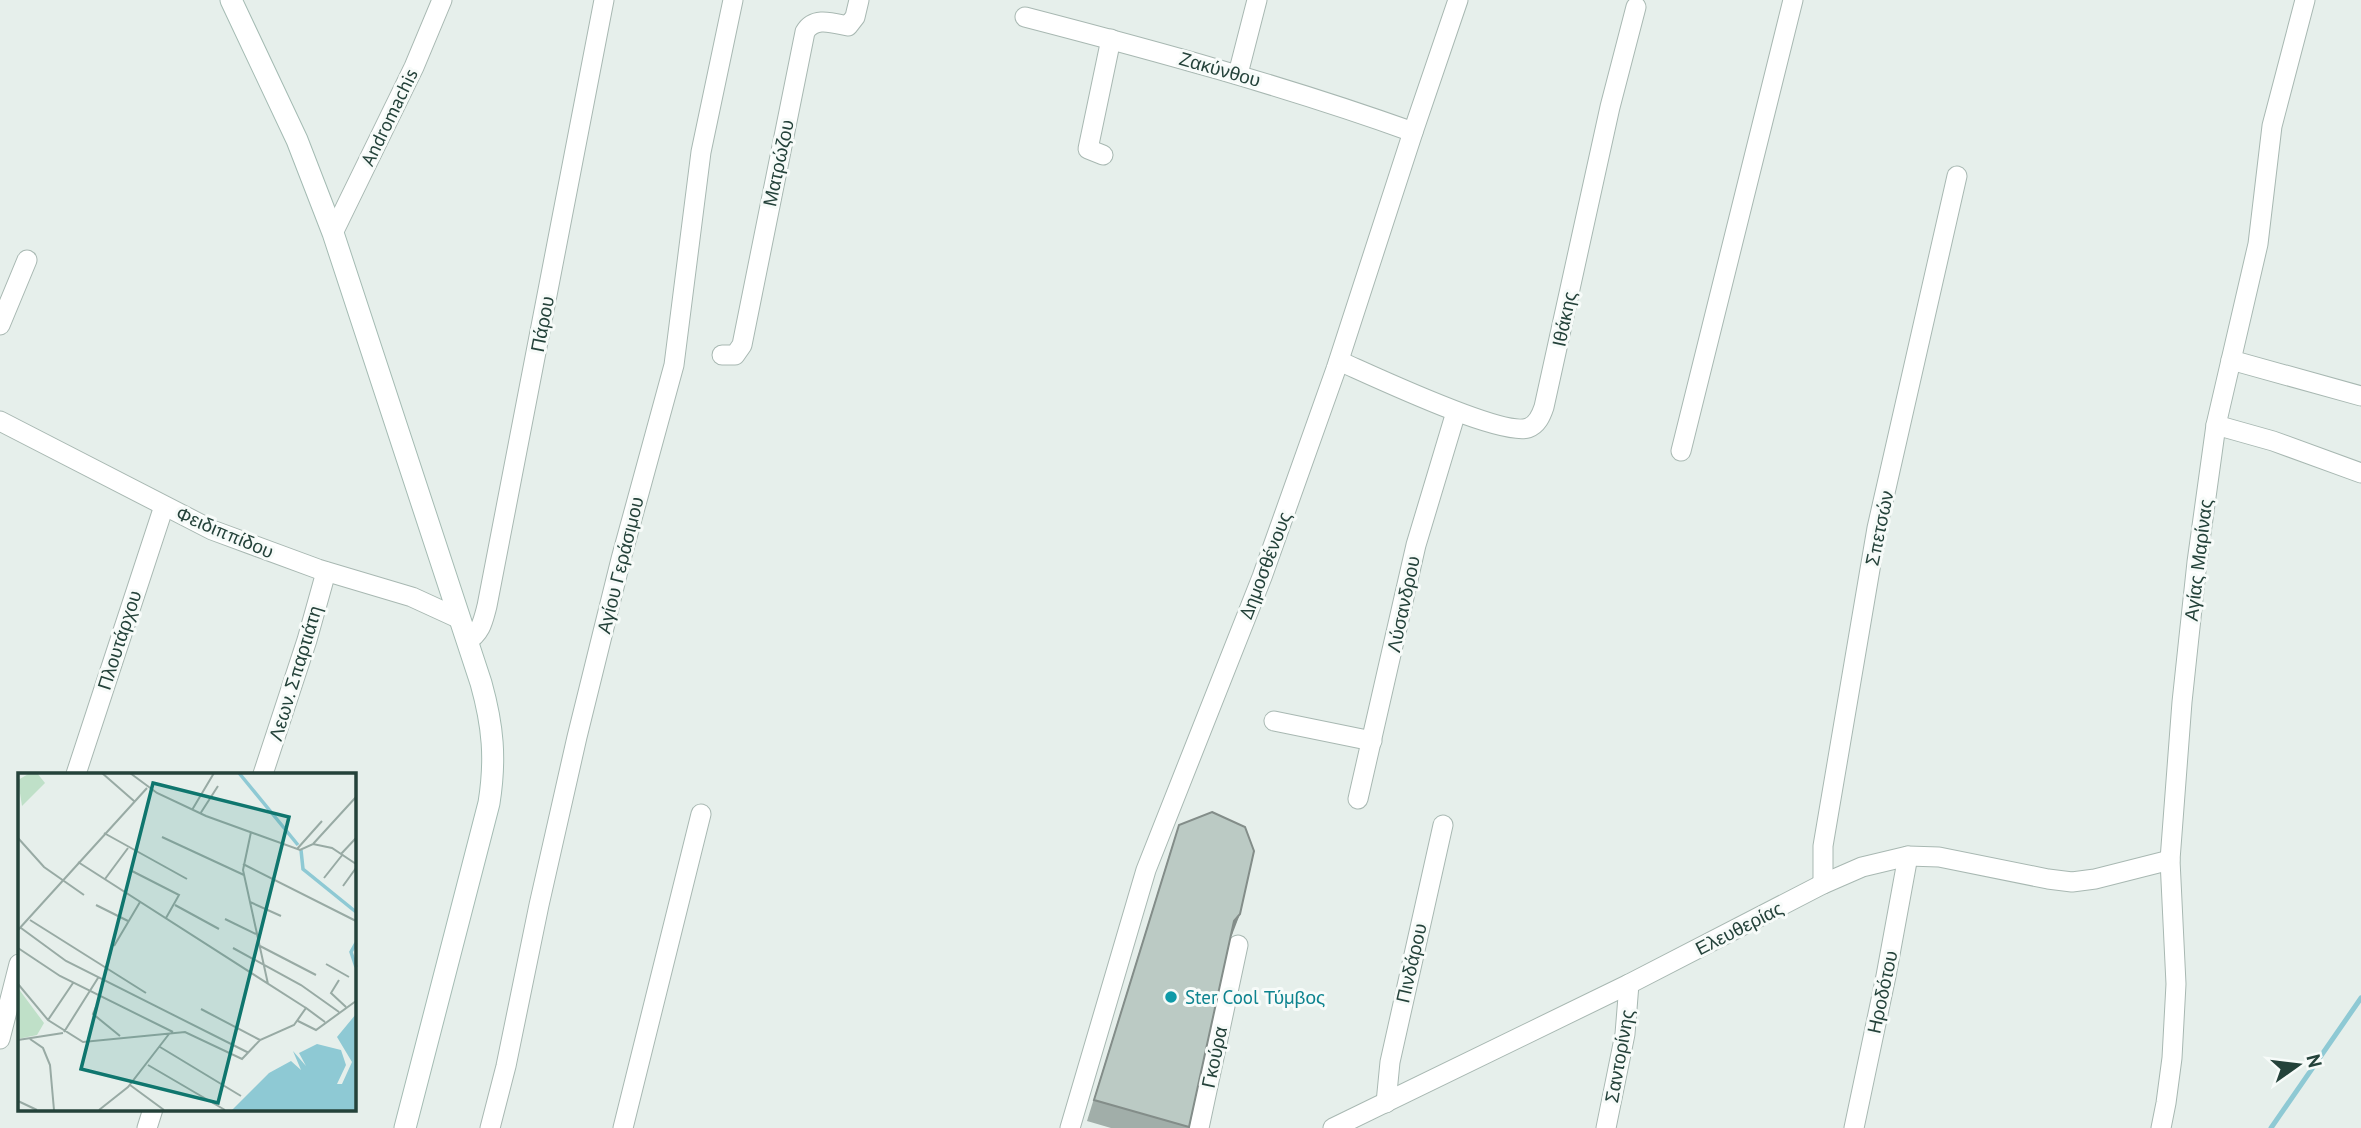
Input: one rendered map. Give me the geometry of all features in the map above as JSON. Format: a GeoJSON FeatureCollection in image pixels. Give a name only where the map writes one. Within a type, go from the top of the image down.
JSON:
{"type":"FeatureCollection","features":[{"type":"Feature","properties":{"kind":"main road"},"geometry":{"type":"LineString","coordinates":[[231,0],[297,140],[333,233],[490,718],[493,778],[481,836],[405,1128]]}},
{"type":"Feature","properties":{"kind":"street","name":"Andromachis"},"geometry":{"type":"LineString","coordinates":[[333,233],[414,67],[442,0]]}},
{"type":"Feature","properties":{"kind":"street","name":"Πάρου"},"geometry":{"type":"LineString","coordinates":[[467,641],[475,637],[487,606],[604,0]]}},
{"type":"Feature","properties":{"kind":"street","name":"Αγίου Γεράσιμου"},"geometry":{"type":"LineString","coordinates":[[490,1128],[506,1066],[577,737],[638,494],[674,365],[702,152],[733,0]]}},
{"type":"Feature","properties":{"kind":"street","name":"Ματρώζου"},"geometry":{"type":"LineString","coordinates":[[722,355],[735,355],[742,345],[805,32],[808,26],[818,22],[848,26],[855,17],[859,0]]}},
{"type":"Feature","properties":{"kind":"street"},"geometry":{"type":"LineString","coordinates":[[1238,74],[1257,0]]}},
{"type":"Feature","properties":{"kind":"street","name":"Δημοσθένους"},"geometry":{"type":"LineString","coordinates":[[1070,1128],[1146,870],[1262,577],[1339,361],[1458,0]]}},
{"type":"Feature","properties":{"kind":"street"},"geometry":{"type":"LineString","coordinates":[[1681,452],[1793,0]]}},
{"type":"Feature","properties":{"kind":"street","name":"Αγίας Μαρίνας"},"geometry":{"type":"LineString","coordinates":[[2161,1128],[2172,1058],[2176,984],[2170,860],[2182,702],[2197,562],[2216,425],[2258,244],[2272,125],[2305,0]]}},
{"type":"Feature","properties":{"kind":"street","name":"Ιθάκης"},"geometry":{"type":"LineString","coordinates":[[1339,361],[1457,412],[1515,429],[1530,427],[1540,419],[1610,107],[1636,7]]}},
{"type":"Feature","properties":{"kind":"street","name":"Ζακύνθου"},"geometry":{"type":"LineString","coordinates":[[1024,17],[1238,74],[1413,132]]}},
{"type":"Feature","properties":{"kind":"street"},"geometry":{"type":"LineString","coordinates":[[1103,155],[1088,149],[1111,39]]}},
{"type":"Feature","properties":{"kind":"street","name":"Σπετσών"},"geometry":{"type":"LineString","coordinates":[[1823,884],[1823,846],[1877,528],[1957,176]]}},
{"type":"Feature","properties":{"kind":"street"},"geometry":{"type":"LineString","coordinates":[[0,326],[27,260]]}},
{"type":"Feature","properties":{"kind":"street"},"geometry":{"type":"LineString","coordinates":[[2231,360],[2361,396]]}},
{"type":"Feature","properties":{"kind":"street","name":"Λύσανδρου"},"geometry":{"type":"LineString","coordinates":[[1358,799],[1416,545],[1457,412]]}},
{"type":"Feature","properties":{"kind":"street","name":"Φειδιππίδου"},"geometry":{"type":"LineString","coordinates":[[0,421],[212,530],[326,572],[412,597],[460,619]]}},
{"type":"Feature","properties":{"kind":"street"},"geometry":{"type":"LineString","coordinates":[[2216,425],[2361,472]]}},
{"type":"Feature","properties":{"kind":"street","name":"Πλουτάρχου"},"geometry":{"type":"LineString","coordinates":[[77,773],[164,506]]}},
{"type":"Feature","properties":{"kind":"street","name":"Λεων. Σπαρτιάτη"},"geometry":{"type":"LineString","coordinates":[[264,773],[326,572]]}},
{"type":"Feature","properties":{"kind":"street"},"geometry":{"type":"LineString","coordinates":[[1274,721],[1372,741]]}},
{"type":"Feature","properties":{"kind":"street"},"geometry":{"type":"LineString","coordinates":[[623,1128],[701,814]]}},
{"type":"Feature","properties":{"kind":"street","name":"Πινδάρου"},"geometry":{"type":"LineString","coordinates":[[1385,1103],[1390,1062],[1443,825]]}},
{"type":"Feature","properties":{"kind":"street","name":"Ελευθερίας"},"geometry":{"type":"LineString","coordinates":[[1333,1128],[1862,867],[1908,856],[1939,857],[2072,882],[2095,879],[2170,860]]}},
{"type":"Feature","properties":{"kind":"street","name":"Ηροδότου"},"geometry":{"type":"LineString","coordinates":[[1854,1128],[1889,964],[1908,856]]}},
{"type":"Feature","properties":{"kind":"street","name":"Γκούρα"},"geometry":{"type":"LineString","coordinates":[[1199,1128],[1237,945]]}},
{"type":"Feature","properties":{"kind":"street"},"geometry":{"type":"LineString","coordinates":[[0,1039],[18,968]]}},
{"type":"Feature","properties":{"kind":"street","name":"Σαντορίνης"},"geometry":{"type":"LineString","coordinates":[[1606,1128],[1625,1034],[1629,984]]}},
{"type":"Feature","properties":{"kind":"street"},"geometry":{"type":"LineString","coordinates":[[147,1128],[153,1110]]}},
{"type":"Feature","properties":{"kind":"building","name":"Ster Cool Τύμβος"},"geometry":{"type":"Polygon","coordinates":[[[1212,812],[1245,827],[1254,851],[1240,914],[1234,921],[1189,1127],[1094,1100],[1179,825],[1212,812]]]}},
{"type":"Feature","properties":{"kind":"waterway"},"geometry":{"type":"LineString","coordinates":[[2271,1128],[2361,998]]}},
{"type":"Feature","properties":{"kind":"place","name":"Ster Cool Τύμβος"},"geometry":{"type":"Point","coordinates":[1171,997]}}]}
